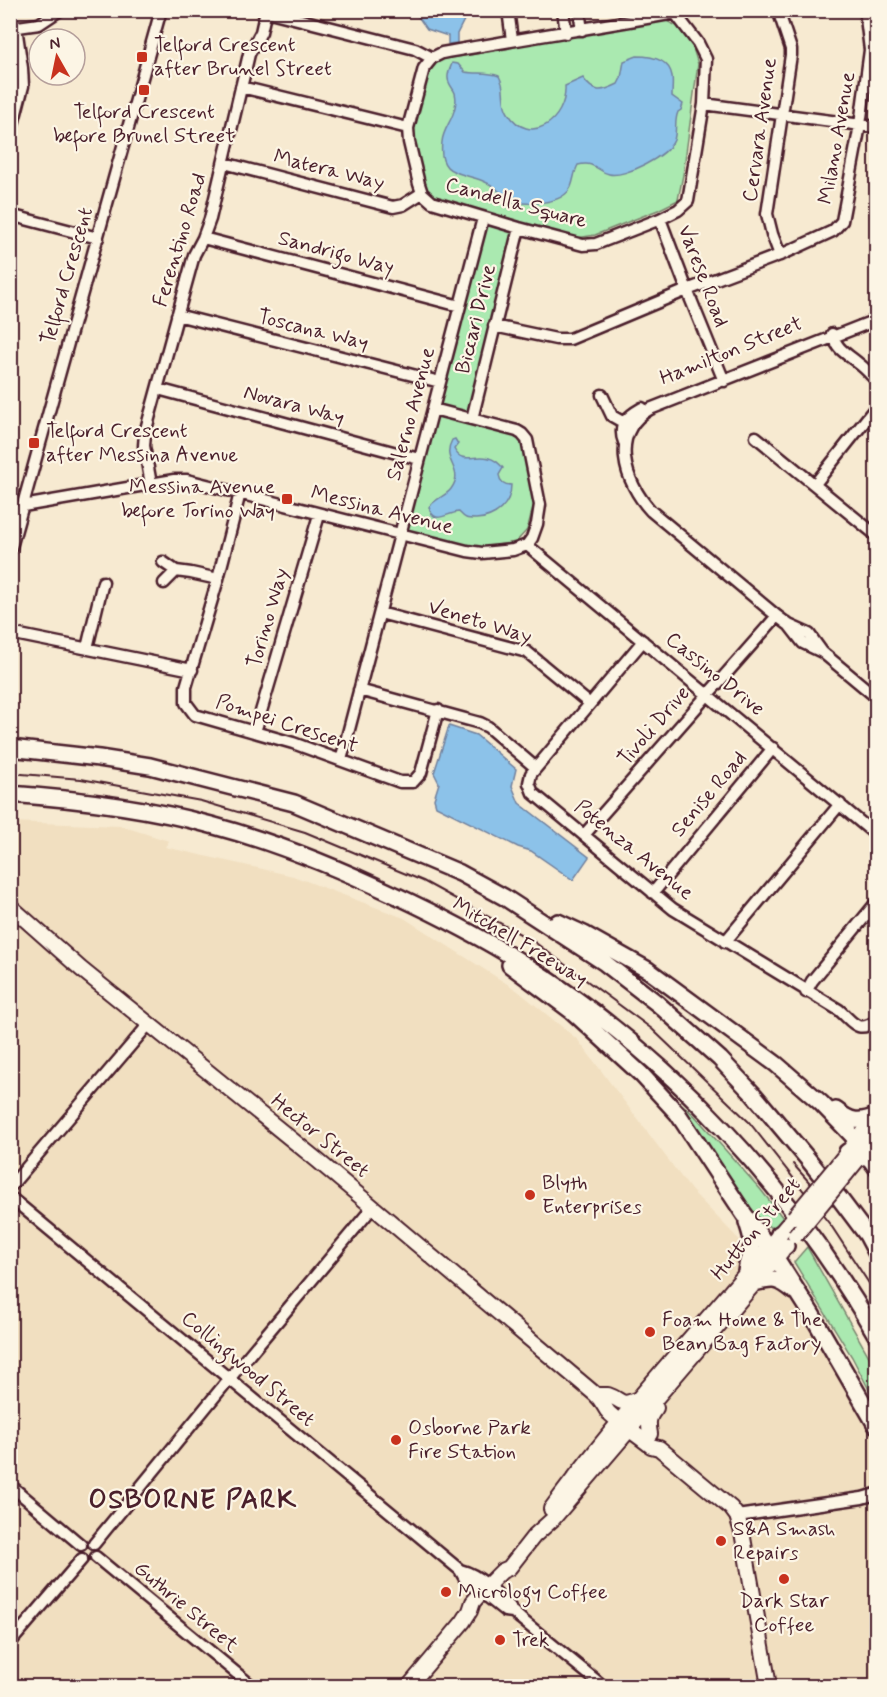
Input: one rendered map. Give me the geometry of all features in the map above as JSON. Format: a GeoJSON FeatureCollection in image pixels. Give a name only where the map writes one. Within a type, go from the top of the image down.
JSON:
{"type":"FeatureCollection","features":[{"type":"Feature","properties":{"kind":"highway","name":"Mitchell Freeway"},"geometry":{"type":"LineString","coordinates":[[10,748],[150,766],[294,802],[460,873],[504,897],[605,963],[658,1004],[720,1059],[807,1158],[867,1235],[876,1252]]}},
{"type":"Feature","properties":{"kind":"highway","name":"Mitchell Freeway"},"geometry":{"type":"LineString","coordinates":[[10,794],[147,811],[210,824],[275,845],[367,881],[452,923],[517,959],[568,993],[626,1037],[726,1132],[797,1216],[852,1293],[876,1335]]}},
{"type":"Feature","properties":{"kind":"highway"},"geometry":{"type":"LineString","coordinates":[[504,897],[584,934],[648,970],[776,1064],[852,1135],[857,1158]]}},
{"type":"Feature","properties":{"kind":"highway"},"geometry":{"type":"LineString","coordinates":[[452,923],[573,1012],[641,1074],[678,1114],[744,1214],[778,1246],[801,1297],[876,1425]]}},
{"type":"Feature","properties":{"kind":"highway"},"geometry":{"type":"LineString","coordinates":[[820,1103],[828,1104],[851,1120],[859,1121],[876,1116]]}},
{"type":"Feature","properties":{"kind":"highway"},"geometry":{"type":"LineString","coordinates":[[744,1214],[752,1240],[746,1264],[750,1279],[782,1281],[801,1297]]}},
{"type":"Feature","properties":{"kind":"main road","name":"Hector Street"},"geometry":{"type":"LineString","coordinates":[[10,906],[81,969],[373,1207],[599,1398],[603,1407],[650,1434],[657,1440],[659,1448]]}},
{"type":"Feature","properties":{"kind":"main road","name":"Hutton Street"},"geometry":{"type":"LineString","coordinates":[[857,1158],[876,1116]]}},
{"type":"Feature","properties":{"kind":"main road","name":"Hutton Street"},"geometry":{"type":"LineString","coordinates":[[409,1686],[470,1611],[481,1608],[488,1592],[508,1575],[509,1568],[584,1465],[663,1389],[750,1279],[876,1137]]}},
{"type":"Feature","properties":{"kind":"main road","name":"Hutton Street"},"geometry":{"type":"LineString","coordinates":[[627,1422],[638,1399],[750,1279]]}},
{"type":"Feature","properties":{"kind":"main road"},"geometry":{"type":"LineString","coordinates":[[650,1434],[648,1422],[650,1415],[659,1403],[663,1389]]}},
{"type":"Feature","properties":{"kind":"main road"},"geometry":{"type":"LineString","coordinates":[[599,1398],[607,1395],[620,1402],[628,1403],[638,1399]]}},
{"type":"Feature","properties":{"kind":"main road","name":"Hector Street"},"geometry":{"type":"LineString","coordinates":[[627,1422],[651,1446],[659,1448],[731,1508],[737,1516]]}},
{"type":"Feature","properties":{"kind":"main road"},"geometry":{"type":"LineString","coordinates":[[737,1516],[742,1532],[769,1686]]}},
{"type":"Feature","properties":{"kind":"street"},"geometry":{"type":"LineString","coordinates":[[10,136],[23,86],[22,68],[13,28],[39,24],[60,10]]}},
{"type":"Feature","properties":{"kind":"street","name":"Telford Crescent"},"geometry":{"type":"LineString","coordinates":[[10,551],[161,10]]}},
{"type":"Feature","properties":{"kind":"street"},"geometry":{"type":"LineString","coordinates":[[508,10],[513,40]]}},
{"type":"Feature","properties":{"kind":"street"},"geometry":{"type":"LineString","coordinates":[[563,10],[566,33]]}},
{"type":"Feature","properties":{"kind":"street"},"geometry":{"type":"LineString","coordinates":[[579,10],[582,30]]}},
{"type":"Feature","properties":{"kind":"street","name":"Cervara Avenue"},"geometry":{"type":"LineString","coordinates":[[778,10],[791,49],[767,214],[780,255]]}},
{"type":"Feature","properties":{"kind":"street","name":"Milano Avenue"},"geometry":{"type":"LineString","coordinates":[[494,326],[556,339],[570,339],[687,290],[780,255],[833,231],[842,221],[860,125],[870,50],[865,10]]}},
{"type":"Feature","properties":{"kind":"street"},"geometry":{"type":"LineString","coordinates":[[266,11],[415,49],[432,58]]}},
{"type":"Feature","properties":{"kind":"street","name":"Ferentino Road"},"geometry":{"type":"LineString","coordinates":[[151,484],[144,446],[145,433],[194,255],[210,219],[249,54],[261,32],[266,11]]}},
{"type":"Feature","properties":{"kind":"street","name":"Candella Square"},"geometry":{"type":"LineString","coordinates":[[674,12],[698,43],[706,59],[704,104],[688,201],[678,210],[660,219],[596,244],[583,244],[519,228],[432,202],[423,193],[409,142],[408,129],[424,68],[432,58],[442,53],[566,33],[674,12]]}},
{"type":"Feature","properties":{"kind":"street"},"geometry":{"type":"LineString","coordinates":[[241,87],[408,129]]}},
{"type":"Feature","properties":{"kind":"street"},"geometry":{"type":"LineString","coordinates":[[704,104],[876,128]]}},
{"type":"Feature","properties":{"kind":"street","name":"Matera Way"},"geometry":{"type":"LineString","coordinates":[[224,164],[393,207],[403,205],[423,193]]}},
{"type":"Feature","properties":{"kind":"street"},"geometry":{"type":"LineString","coordinates":[[10,214],[98,238]]}},
{"type":"Feature","properties":{"kind":"street","name":"Salerno Avenue"},"geometry":{"type":"LineString","coordinates":[[341,760],[483,218]]}},
{"type":"Feature","properties":{"kind":"street","name":"Varese Road"},"geometry":{"type":"LineString","coordinates":[[660,219],[723,378]]}},
{"type":"Feature","properties":{"kind":"street","name":"Biccari Drive"},"geometry":{"type":"LineString","coordinates":[[472,419],[519,228]]}},
{"type":"Feature","properties":{"kind":"street","name":"Sandrigo Way"},"geometry":{"type":"LineString","coordinates":[[203,238],[460,306]]}},
{"type":"Feature","properties":{"kind":"street","name":"Hamilton Street"},"geometry":{"type":"LineString","coordinates":[[876,314],[836,333],[673,398],[640,415],[627,425],[624,442],[626,467],[634,490],[641,501],[789,625],[802,642],[822,652],[876,697]]}},
{"type":"Feature","properties":{"kind":"street","name":"Toscana Way"},"geometry":{"type":"LineString","coordinates":[[177,315],[440,382]]}},
{"type":"Feature","properties":{"kind":"street","name":"Hamilton Street"},"geometry":{"type":"LineString","coordinates":[[836,333],[876,320]]}},
{"type":"Feature","properties":{"kind":"street"},"geometry":{"type":"LineString","coordinates":[[836,333],[842,351],[876,380]]}},
{"type":"Feature","properties":{"kind":"street","name":"Novara Way"},"geometry":{"type":"LineString","coordinates":[[158,389],[419,459]]}},
{"type":"Feature","properties":{"kind":"street"},"geometry":{"type":"LineString","coordinates":[[602,395],[612,416],[627,425]]}},
{"type":"Feature","properties":{"kind":"street"},"geometry":{"type":"LineString","coordinates":[[815,484],[876,407]]}},
{"type":"Feature","properties":{"kind":"street"},"geometry":{"type":"LineString","coordinates":[[433,409],[516,431],[527,440],[540,505],[532,538],[527,545]]}},
{"type":"Feature","properties":{"kind":"street"},"geometry":{"type":"LineString","coordinates":[[756,437],[876,535]]}},
{"type":"Feature","properties":{"kind":"street","name":"Messina Avenue"},"geometry":{"type":"LineString","coordinates":[[23,506],[174,480],[188,480],[467,551],[482,553],[513,550],[527,545]]}},
{"type":"Feature","properties":{"kind":"street","name":"Pompei Crescent"},"geometry":{"type":"LineString","coordinates":[[240,493],[218,579],[186,687],[186,702],[195,715],[293,743],[400,782],[413,782],[421,773],[438,710]]}},
{"type":"Feature","properties":{"kind":"street","name":"Torino Way"},"geometry":{"type":"LineString","coordinates":[[255,732],[319,515]]}},
{"type":"Feature","properties":{"kind":"street","name":"Cassino Drive"},"geometry":{"type":"LineString","coordinates":[[527,545],[876,835]]}},
{"type":"Feature","properties":{"kind":"street"},"geometry":{"type":"LineString","coordinates":[[163,562],[176,572],[218,579]]}},
{"type":"Feature","properties":{"kind":"street"},"geometry":{"type":"LineString","coordinates":[[164,583],[176,572]]}},
{"type":"Feature","properties":{"kind":"street"},"geometry":{"type":"LineString","coordinates":[[87,648],[103,582]]}},
{"type":"Feature","properties":{"kind":"street","name":"Veneto Way"},"geometry":{"type":"LineString","coordinates":[[380,613],[528,652],[590,704]]}},
{"type":"Feature","properties":{"kind":"street","name":"Tivoli Drive"},"geometry":{"type":"LineString","coordinates":[[584,835],[777,616]]}},
{"type":"Feature","properties":{"kind":"street"},"geometry":{"type":"LineString","coordinates":[[10,633],[192,670]]}},
{"type":"Feature","properties":{"kind":"street"},"geometry":{"type":"LineString","coordinates":[[359,690],[480,723],[536,768],[643,641]]}},
{"type":"Feature","properties":{"kind":"street","name":"Senise Road"},"geometry":{"type":"LineString","coordinates":[[653,893],[773,748]]}},
{"type":"Feature","properties":{"kind":"street","name":"Potenza Avenue"},"geometry":{"type":"LineString","coordinates":[[536,768],[531,774],[529,783],[533,793],[673,909],[839,1010],[858,1027],[866,1028],[876,1021]]}},
{"type":"Feature","properties":{"kind":"street"},"geometry":{"type":"LineString","coordinates":[[725,942],[840,804]]}},
{"type":"Feature","properties":{"kind":"street"},"geometry":{"type":"LineString","coordinates":[[806,992],[812,981],[876,903]]}},
{"type":"Feature","properties":{"kind":"street"},"geometry":{"type":"LineString","coordinates":[[10,1187],[149,1024]]}},
{"type":"Feature","properties":{"kind":"street","name":"Collingwood Street"},"geometry":{"type":"LineString","coordinates":[[10,1197],[460,1570],[465,1579],[510,1606],[513,1612],[603,1686]]}},
{"type":"Feature","properties":{"kind":"street"},"geometry":{"type":"LineString","coordinates":[[94,1544],[373,1207]]}},
{"type":"Feature","properties":{"kind":"street"},"geometry":{"type":"LineString","coordinates":[[10,1485],[81,1545]]}},
{"type":"Feature","properties":{"kind":"street"},"geometry":{"type":"LineString","coordinates":[[737,1516],[876,1494]]}},
{"type":"Feature","properties":{"kind":"street"},"geometry":{"type":"LineString","coordinates":[[86,1542],[94,1544],[97,1550],[96,1557],[88,1560],[82,1558],[79,1552],[81,1545],[86,1542]]}},
{"type":"Feature","properties":{"kind":"street","name":"Guthrie Street"},"geometry":{"type":"LineString","coordinates":[[96,1557],[252,1686]]}},
{"type":"Feature","properties":{"kind":"street"},"geometry":{"type":"LineString","coordinates":[[10,1644],[82,1558]]}},
{"type":"Feature","properties":{"kind":"shaded area","name":"OSBORNE PARK"},"geometry":{"type":"Polygon","coordinates":[[[11,822],[121,826],[169,841],[165,847],[293,876],[404,918],[518,991],[578,1040],[691,1190],[788,1290],[876,1432],[876,1686],[11,1686],[11,822]]]}},
{"type":"Feature","properties":{"kind":"green space"},"geometry":{"type":"Polygon","coordinates":[[[662,19],[677,26],[692,45],[698,64],[678,200],[595,235],[577,238],[505,221],[434,199],[427,193],[413,148],[411,132],[426,70],[433,61],[662,19]]]}},
{"type":"Feature","properties":{"kind":"green space"},"geometry":{"type":"Polygon","coordinates":[[[484,220],[516,229],[469,415],[433,406],[484,220]]]}},
{"type":"Feature","properties":{"kind":"green space"},"geometry":{"type":"Polygon","coordinates":[[[433,411],[502,429],[522,439],[534,504],[527,530],[516,542],[472,549],[401,532],[433,411]]]}},
{"type":"Feature","properties":{"kind":"green space"},"geometry":{"type":"Polygon","coordinates":[[[652,1077],[695,1116],[761,1190],[783,1218],[773,1228],[761,1223],[689,1120],[652,1077]]]}},
{"type":"Feature","properties":{"kind":"green space"},"geometry":{"type":"Polygon","coordinates":[[[807,1247],[876,1369],[876,1403],[852,1357],[794,1262],[807,1247]]]}},
{"type":"Feature","properties":{"kind":"water"},"geometry":{"type":"Polygon","coordinates":[[[414,11],[459,11],[465,18],[457,34],[457,43],[448,44],[448,36],[427,29],[414,11]]]}},
{"type":"Feature","properties":{"kind":"water"},"geometry":{"type":"Polygon","coordinates":[[[637,56],[659,60],[667,66],[672,76],[672,96],[683,104],[677,115],[674,140],[664,153],[655,159],[625,173],[616,174],[605,173],[589,164],[578,165],[571,187],[560,198],[552,201],[524,203],[508,202],[491,185],[452,171],[443,161],[443,137],[456,104],[455,93],[448,79],[452,63],[458,64],[465,72],[499,76],[503,86],[504,105],[508,113],[517,123],[526,128],[536,129],[553,119],[560,110],[565,86],[583,78],[595,89],[603,90],[612,87],[618,84],[621,78],[624,61],[637,56]]]}},
{"type":"Feature","properties":{"kind":"water"},"geometry":{"type":"Polygon","coordinates":[[[455,439],[458,444],[454,449],[458,455],[469,458],[489,458],[496,461],[503,468],[499,475],[501,481],[511,485],[505,504],[489,516],[469,519],[459,512],[441,517],[431,513],[429,507],[449,491],[455,482],[456,476],[450,460],[449,448],[452,440],[455,439]]]}},
{"type":"Feature","properties":{"kind":"water"},"geometry":{"type":"Polygon","coordinates":[[[449,726],[476,735],[516,769],[512,786],[519,803],[589,857],[573,880],[531,851],[518,847],[436,806],[434,799],[439,783],[434,773],[449,726]]]}},
{"type":"Feature","properties":{"kind":"railway"},"geometry":{"type":"LineString","coordinates":[[10,773],[81,779],[201,801],[305,832],[423,881],[533,941],[652,1029],[749,1122],[832,1227],[876,1294]]}},
{"type":"Feature","properties":{"kind":"railway"},"geometry":{"type":"LineString","coordinates":[[793,1164],[824,1204]]}},
{"type":"Feature","properties":{"kind":"place","name":"Telford Crescent after Brunel Street"},"geometry":{"type":"Point","coordinates":[142,57]}},
{"type":"Feature","properties":{"kind":"place","name":"Telford Crescent before Brunel Street"},"geometry":{"type":"Point","coordinates":[144,90]}},
{"type":"Feature","properties":{"kind":"place","name":"Telford Crescent after Messina Avenue"},"geometry":{"type":"Point","coordinates":[34,443]}},
{"type":"Feature","properties":{"kind":"place","name":"Messina Avenue before Torino Way"},"geometry":{"type":"Point","coordinates":[287,499]}},
{"type":"Feature","properties":{"kind":"place","name":"Blyth Enterprises"},"geometry":{"type":"Point","coordinates":[530,1195]}},
{"type":"Feature","properties":{"kind":"place","name":"Foam Home & The Bean Bag Factory"},"geometry":{"type":"Point","coordinates":[650,1332]}},
{"type":"Feature","properties":{"kind":"place","name":"Osborne Park Fire Station"},"geometry":{"type":"Point","coordinates":[396,1440]}},
{"type":"Feature","properties":{"kind":"place","name":"S&A Smash Repairs"},"geometry":{"type":"Point","coordinates":[721,1541]}},
{"type":"Feature","properties":{"kind":"place","name":"Dark Star Coffee"},"geometry":{"type":"Point","coordinates":[784,1579]}},
{"type":"Feature","properties":{"kind":"place","name":"Micrology Coffee"},"geometry":{"type":"Point","coordinates":[446,1592]}},
{"type":"Feature","properties":{"kind":"place","name":"Trek"},"geometry":{"type":"Point","coordinates":[500,1640]}},
{"type":"Feature","properties":{"kind":"district","name":"OSBORNE PARK"},"geometry":{"type":"Point","coordinates":[193,1500]}}]}
